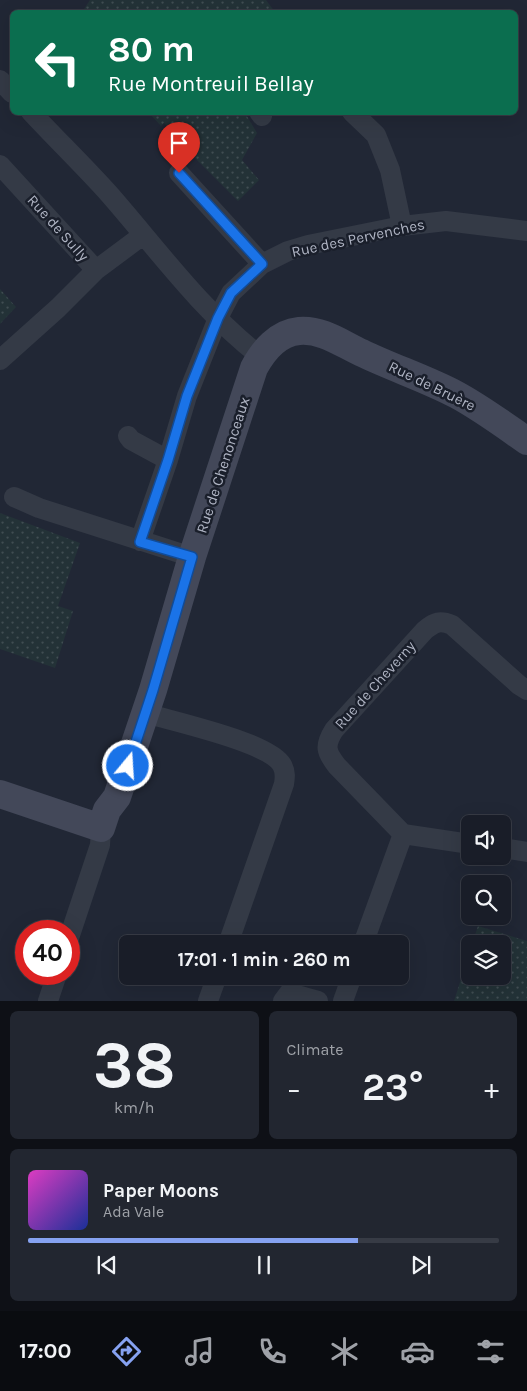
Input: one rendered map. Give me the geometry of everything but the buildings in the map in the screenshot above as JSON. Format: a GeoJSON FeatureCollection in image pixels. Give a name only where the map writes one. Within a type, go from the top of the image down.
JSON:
{"type":"FeatureCollection","features":[{"type":"Feature","properties":{"kind":"street"},"geometry":{"type":"LineString","coordinates":[[0,80],[10,91]]}},
{"type":"Feature","properties":{"kind":"street"},"geometry":{"type":"LineString","coordinates":[[34,115],[109,194],[143,235],[218,318],[260,356]]}},
{"type":"Feature","properties":{"kind":"street"},"geometry":{"type":"LineString","coordinates":[[355,115],[376,135],[390,170],[402,226]]}},
{"type":"Feature","properties":{"kind":"street","name":"Rue de Sully"},"geometry":{"type":"LineString","coordinates":[[0,165],[96,270],[143,235]]}},
{"type":"Feature","properties":{"kind":"street"},"geometry":{"type":"LineString","coordinates":[[179,173],[262,264]]}},
{"type":"Feature","properties":{"kind":"street","name":"Rue des Pervenches"},"geometry":{"type":"LineString","coordinates":[[140,542],[168,460],[187,396],[218,318],[231,293],[262,264],[288,251],[402,226],[446,221],[527,231]]}},
{"type":"Feature","properties":{"kind":"street"},"geometry":{"type":"LineString","coordinates":[[0,360],[58,308],[96,270]]}},
{"type":"Feature","properties":{"kind":"street","name":"Rue de Bruère"},"geometry":{"type":"LineString","coordinates":[[248,389],[254,368],[260,356],[285,335],[296,331],[305,331],[325,335],[457,395],[527,441]]}},
{"type":"Feature","properties":{"kind":"street","name":"Rue de Bruère"},"geometry":{"type":"LineString","coordinates":[[248,389],[270,361],[287,350],[302,344],[327,344],[360,352]]}},
{"type":"Feature","properties":{"kind":"street","name":"Rue de Chenonceaux"},"geometry":{"type":"LineString","coordinates":[[75,920],[100,845],[104,819],[117,797],[146,713],[192,557],[248,389]]}},
{"type":"Feature","properties":{"kind":"street"},"geometry":{"type":"LineString","coordinates":[[128,436],[131,440],[168,460]]}},
{"type":"Feature","properties":{"kind":"street"},"geometry":{"type":"LineString","coordinates":[[14,497],[39,508],[140,542],[192,557]]}},
{"type":"Feature","properties":{"kind":"street","name":"Rue de Cheverny"},"geometry":{"type":"LineString","coordinates":[[403,834],[330,757],[327,747],[328,739],[334,730],[434,622],[444,621],[452,625],[519,686],[527,690]]}},
{"type":"Feature","properties":{"kind":"street"},"geometry":{"type":"LineString","coordinates":[[146,713],[245,742],[262,749],[282,765],[285,773],[284,784],[231,935]]}},
{"type":"Feature","properties":{"kind":"street"},"geometry":{"type":"LineString","coordinates":[[0,776],[95,808],[104,819]]}},
{"type":"Feature","properties":{"kind":"street"},"geometry":{"type":"LineString","coordinates":[[0,794],[104,819]]}},
{"type":"Feature","properties":{"kind":"street"},"geometry":{"type":"LineString","coordinates":[[366,935],[403,834],[461,843]]}},
{"type":"Feature","properties":{"kind":"street"},"geometry":{"type":"LineString","coordinates":[[511,849],[527,852]]}},
{"type":"Feature","properties":{"kind":"street"},"geometry":{"type":"LineString","coordinates":[[48,1001],[53,985]]}},
{"type":"Feature","properties":{"kind":"street"},"geometry":{"type":"LineString","coordinates":[[208,1001],[214,985]]}},
{"type":"Feature","properties":{"kind":"street"},"geometry":{"type":"LineString","coordinates":[[343,1001],[349,985]]}},
{"type":"Feature","properties":{"kind":"street"},"geometry":{"type":"LineString","coordinates":[[282,1001],[289,993],[318,1001]]}},
{"type":"Feature","properties":{"kind":"shaded area"},"geometry":{"type":"Polygon","coordinates":[[[90,0],[266,0],[274,10],[83,10],[90,0]]]}},
{"type":"Feature","properties":{"kind":"shaded area"},"geometry":{"type":"Polygon","coordinates":[[[151,115],[246,115],[257,133],[242,160],[259,180],[238,201],[193,156],[164,123],[161,126],[151,115]]]}},
{"type":"Feature","properties":{"kind":"shaded area"},"geometry":{"type":"Polygon","coordinates":[[[0,289],[16,307],[0,324],[0,289]]]}},
{"type":"Feature","properties":{"kind":"shaded area"},"geometry":{"type":"Polygon","coordinates":[[[0,513],[80,543],[58,606],[73,611],[55,668],[0,649],[0,513]]]}},
{"type":"Feature","properties":{"kind":"shaded area"},"geometry":{"type":"Polygon","coordinates":[[[478,926],[507,935],[475,935],[478,926]]]}},
{"type":"Feature","properties":{"kind":"shaded area"},"geometry":{"type":"Polygon","coordinates":[[[511,936],[527,941],[527,1001],[454,1001],[461,979],[461,985],[511,985],[511,936]]]}},
{"type":"Feature","properties":{"kind":"route"},"geometry":{"type":"LineString","coordinates":[[128,766],[153,690],[192,557],[140,542],[168,460],[187,396],[218,318],[231,293],[248,275],[262,264],[179,173]]}}]}
